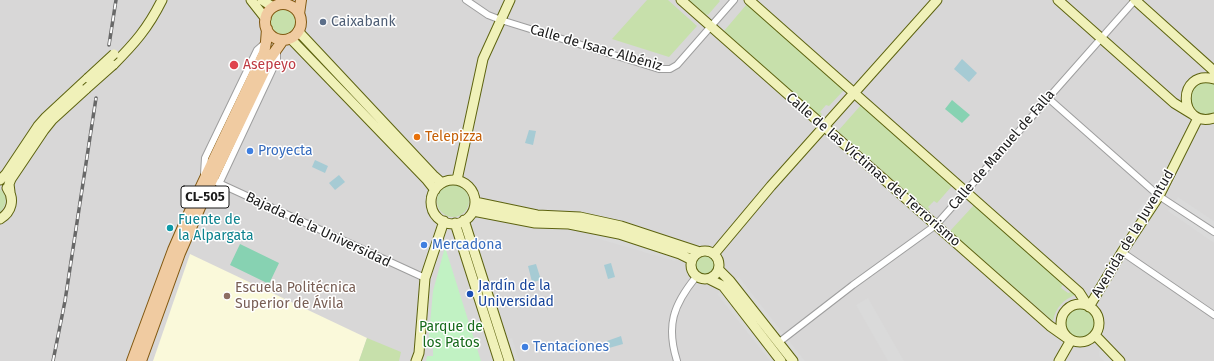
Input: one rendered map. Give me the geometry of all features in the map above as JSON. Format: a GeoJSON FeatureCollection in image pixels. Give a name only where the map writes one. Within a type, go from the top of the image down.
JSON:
{"type":"FeatureCollection","features":[{"type":"Feature","properties":{"kind":"main road"},"geometry":{"type":"LineString","coordinates":[[298,31],[301,23],[299,14],[302,1]]}},
{"type":"Feature","properties":{"kind":"main road"},"geometry":{"type":"LineString","coordinates":[[287,39],[274,37],[266,24],[268,13],[279,4],[292,6],[299,14]]}},
{"type":"Feature","properties":{"kind":"main road","name":"CL-505"},"geometry":{"type":"LineString","coordinates":[[141,361],[180,253],[264,53],[266,42],[266,24]]}},
{"type":"Feature","properties":{"kind":"main road","name":"CL-505"},"geometry":{"type":"LineString","coordinates":[[132,361],[173,250],[211,182],[271,57],[287,39],[298,31]]}},
{"type":"Feature","properties":{"kind":"street"},"geometry":{"type":"LineString","coordinates":[[10,192],[0,181],[42,121],[55,107],[132,38],[156,0]]}},
{"type":"Feature","properties":{"kind":"street"},"geometry":{"type":"LineString","coordinates":[[0,219],[8,213],[10,208],[12,197],[9,184],[44,130],[55,117],[113,65],[136,42],[153,19],[162,0]]}},
{"type":"Feature","properties":{"kind":"street"},"geometry":{"type":"LineString","coordinates":[[251,0],[266,24]]}},
{"type":"Feature","properties":{"kind":"street"},"geometry":{"type":"LineString","coordinates":[[262,0],[279,4]]}},
{"type":"Feature","properties":{"kind":"street","name":"Calle de Isaac Albéniz"},"geometry":{"type":"LineString","coordinates":[[466,0],[488,14],[501,20],[659,69],[670,69],[677,65],[734,0]]}},
{"type":"Feature","properties":{"kind":"street"},"geometry":{"type":"LineString","coordinates":[[457,180],[479,72],[483,59],[510,0]]}},
{"type":"Feature","properties":{"kind":"street","name":"Calle de las Víctimas del Terrorismo"},"geometry":{"type":"LineString","coordinates":[[681,0],[1050,326],[1069,339]]}},
{"type":"Feature","properties":{"kind":"street"},"geometry":{"type":"LineString","coordinates":[[749,0],[1079,292],[1098,317],[1098,329],[1095,335],[1081,343],[1069,339],[1062,330],[1061,324],[1064,314],[1072,306],[1078,304],[1089,307]]}},
{"type":"Feature","properties":{"kind":"street"},"geometry":{"type":"LineString","coordinates":[[714,254],[771,186],[937,0]]}},
{"type":"Feature","properties":{"kind":"street"},"geometry":{"type":"LineString","coordinates":[[1058,0],[1174,103],[1204,120],[1214,118]]}},
{"type":"Feature","properties":{"kind":"street"},"geometry":{"type":"LineString","coordinates":[[1135,0],[1214,71]]}},
{"type":"Feature","properties":{"kind":"street","name":"Calle de Manuel de Falla"},"geometry":{"type":"LineString","coordinates":[[778,343],[936,225],[1135,0]]}},
{"type":"Feature","properties":{"kind":"street"},"geometry":{"type":"LineString","coordinates":[[298,31],[442,183]]}},
{"type":"Feature","properties":{"kind":"street"},"geometry":{"type":"LineString","coordinates":[[287,39],[427,180],[435,190]]}},
{"type":"Feature","properties":{"kind":"street"},"geometry":{"type":"LineString","coordinates":[[1195,116],[1186,103],[1187,90],[1196,80],[1202,78],[1214,79]]}},
{"type":"Feature","properties":{"kind":"street"},"geometry":{"type":"LineString","coordinates":[[1048,98],[1159,196],[1214,232]]}},
{"type":"Feature","properties":{"kind":"street","name":"Avenida de la Juventud"},"geometry":{"type":"LineString","coordinates":[[1089,307],[1122,252],[1159,196],[1195,116]]}},
{"type":"Feature","properties":{"kind":"street"},"geometry":{"type":"LineString","coordinates":[[449,180],[457,180],[466,184],[470,188],[474,197],[474,206],[469,216],[455,224],[444,221],[435,213],[431,202],[435,190],[442,183],[449,180]]}},
{"type":"Feature","properties":{"kind":"street","name":"Bajada de la Universidad"},"geometry":{"type":"LineString","coordinates":[[211,182],[425,278]]}},
{"type":"Feature","properties":{"kind":"street"},"geometry":{"type":"LineString","coordinates":[[474,206],[537,215],[580,217],[621,226],[700,252],[705,251],[714,254],[719,261],[719,270],[714,277],[705,280],[696,277],[691,269],[692,260],[700,252]]}},
{"type":"Feature","properties":{"kind":"street"},"geometry":{"type":"LineString","coordinates":[[474,206],[535,223],[569,224],[619,234],[680,254],[692,260]]}},
{"type":"Feature","properties":{"kind":"street"},"geometry":{"type":"LineString","coordinates":[[464,220],[509,361]]}},
{"type":"Feature","properties":{"kind":"street"},"geometry":{"type":"LineString","coordinates":[[416,361],[425,278],[444,221]]}},
{"type":"Feature","properties":{"kind":"street"},"geometry":{"type":"LineString","coordinates":[[455,224],[499,361]]}},
{"type":"Feature","properties":{"kind":"street"},"geometry":{"type":"LineString","coordinates":[[1122,252],[1214,315]]}},
{"type":"Feature","properties":{"kind":"street"},"geometry":{"type":"LineString","coordinates":[[719,270],[730,281],[793,361]]}},
{"type":"Feature","properties":{"kind":"street"},"geometry":{"type":"LineString","coordinates":[[677,361],[672,344],[672,324],[677,304],[688,286],[696,277]]}},
{"type":"Feature","properties":{"kind":"street"},"geometry":{"type":"LineString","coordinates":[[709,279],[723,286],[781,361]]}},
{"type":"Feature","properties":{"kind":"street"},"geometry":{"type":"LineString","coordinates":[[1095,335],[1120,361]]}},
{"type":"Feature","properties":{"kind":"street"},"geometry":{"type":"LineString","coordinates":[[1059,361],[1069,339]]}},
{"type":"Feature","properties":{"kind":"shaded area"},"geometry":{"type":"Polygon","coordinates":[[[0,0],[1214,0],[1214,361],[0,361],[0,0]]]}},
{"type":"Feature","properties":{"kind":"shaded area"},"geometry":{"type":"Polygon","coordinates":[[[1178,197],[1214,221],[1214,243],[1168,211],[1178,197]]]}},
{"type":"Feature","properties":{"kind":"shaded area"},"geometry":{"type":"Polygon","coordinates":[[[1143,202],[1147,205],[1097,287],[1093,285],[1143,202]]]}},
{"type":"Feature","properties":{"kind":"shaded area"},"geometry":{"type":"Polygon","coordinates":[[[594,232],[677,256],[675,261],[592,237],[594,232]]]}},
{"type":"Feature","properties":{"kind":"shaded area","name":"Escuela Politécnica Superior de Ávila"},"geometry":{"type":"Polygon","coordinates":[[[190,254],[367,338],[359,361],[153,361],[190,254]]]}},
{"type":"Feature","properties":{"kind":"shaded area"},"geometry":{"type":"Polygon","coordinates":[[[739,277],[805,361],[770,361],[717,294],[739,277]]]}},
{"type":"Feature","properties":{"kind":"shaded area"},"geometry":{"type":"Polygon","coordinates":[[[868,298],[904,361],[888,361],[856,305],[868,298]]]}},
{"type":"Feature","properties":{"kind":"shaded area"},"geometry":{"type":"Polygon","coordinates":[[[512,338],[519,361],[515,361],[508,339],[512,338]]]}},
{"type":"Feature","properties":{"kind":"shaded area"},"geometry":{"type":"Polygon","coordinates":[[[1100,346],[1114,361],[1104,361],[1099,356],[1100,346]]]}},
{"type":"Feature","properties":{"kind":"green space"},"geometry":{"type":"Polygon","coordinates":[[[647,0],[668,0],[697,26],[669,57],[612,39],[647,0]]]}},
{"type":"Feature","properties":{"kind":"green space"},"geometry":{"type":"Polygon","coordinates":[[[689,0],[719,0],[720,1],[708,15],[689,0]]]}},
{"type":"Feature","properties":{"kind":"green space"},"geometry":{"type":"Polygon","coordinates":[[[747,4],[844,90],[829,106],[826,105],[820,112],[822,114],[820,116],[724,31],[747,4]]]}},
{"type":"Feature","properties":{"kind":"green space"},"geometry":{"type":"Polygon","coordinates":[[[283,9],[292,13],[296,22],[292,31],[283,35],[274,31],[270,22],[274,13],[283,9]]]}},
{"type":"Feature","properties":{"kind":"green space"},"geometry":{"type":"Polygon","coordinates":[[[1202,82],[1214,84],[1214,113],[1200,113],[1195,110],[1192,105],[1192,93],[1202,82]]]}},
{"type":"Feature","properties":{"kind":"green space"},"geometry":{"type":"Polygon","coordinates":[[[952,100],[970,115],[962,123],[945,109],[952,100]]]}},
{"type":"Feature","properties":{"kind":"green space"},"geometry":{"type":"Polygon","coordinates":[[[861,105],[952,186],[937,203],[934,201],[928,207],[930,209],[928,211],[838,131],[861,105]]]}},
{"type":"Feature","properties":{"kind":"green space"},"geometry":{"type":"Polygon","coordinates":[[[450,185],[456,185],[466,192],[469,201],[468,207],[462,214],[456,217],[450,217],[440,210],[437,204],[437,198],[444,188],[450,185]]]}},
{"type":"Feature","properties":{"kind":"green space"},"geometry":{"type":"Polygon","coordinates":[[[0,189],[6,200],[0,212],[0,189]]]}},
{"type":"Feature","properties":{"kind":"green space"},"geometry":{"type":"Polygon","coordinates":[[[974,205],[1063,284],[1061,288],[1068,293],[1071,292],[1075,295],[1067,299],[1058,308],[1053,321],[950,231],[974,205]]]}},
{"type":"Feature","properties":{"kind":"green space"},"geometry":{"type":"Polygon","coordinates":[[[240,244],[279,263],[269,284],[230,265],[240,244]]]}},
{"type":"Feature","properties":{"kind":"green space","name":"Parque de los Patos"},"geometry":{"type":"Polygon","coordinates":[[[445,247],[481,361],[426,361],[427,356],[433,356],[433,346],[428,346],[433,291],[445,247]]]}},
{"type":"Feature","properties":{"kind":"green space"},"geometry":{"type":"Polygon","coordinates":[[[705,256],[711,259],[714,265],[711,271],[705,274],[699,271],[696,265],[699,259],[705,256]]]}},
{"type":"Feature","properties":{"kind":"green space"},"geometry":{"type":"Polygon","coordinates":[[[1080,308],[1091,312],[1095,323],[1091,334],[1080,338],[1069,334],[1065,323],[1069,312],[1080,308]]]}},
{"type":"Feature","properties":{"kind":"green space"},"geometry":{"type":"Polygon","coordinates":[[[367,338],[401,352],[399,361],[359,361],[367,338]]]}},
{"type":"Feature","properties":{"kind":"water"},"geometry":{"type":"Polygon","coordinates":[[[962,59],[977,73],[969,82],[954,69],[962,59]]]}},
{"type":"Feature","properties":{"kind":"water"},"geometry":{"type":"Polygon","coordinates":[[[529,130],[536,131],[533,145],[525,143],[529,130]]]}},
{"type":"Feature","properties":{"kind":"water"},"geometry":{"type":"Polygon","coordinates":[[[315,160],[328,166],[325,173],[312,167],[315,160]]]}},
{"type":"Feature","properties":{"kind":"water"},"geometry":{"type":"Polygon","coordinates":[[[339,175],[345,182],[335,190],[329,183],[339,175]]]}},
{"type":"Feature","properties":{"kind":"water"},"geometry":{"type":"Polygon","coordinates":[[[611,263],[615,277],[608,279],[604,265],[611,263]]]}},
{"type":"Feature","properties":{"kind":"water"},"geometry":{"type":"Polygon","coordinates":[[[536,264],[541,280],[532,282],[528,266],[536,264]]]}},
{"type":"Feature","properties":{"kind":"water"},"geometry":{"type":"Polygon","coordinates":[[[621,336],[623,344],[609,348],[607,341],[621,336]]]}},
{"type":"Feature","properties":{"kind":"railway"},"geometry":{"type":"LineString","coordinates":[[109,45],[116,0]]}},
{"type":"Feature","properties":{"kind":"railway"},"geometry":{"type":"LineString","coordinates":[[53,361],[65,301],[96,98]]}},
{"type":"Feature","properties":{"kind":"place","name":"Caixabank"},"geometry":{"type":"Point","coordinates":[323,22]}},
{"type":"Feature","properties":{"kind":"place","name":"Asepeyo"},"geometry":{"type":"Point","coordinates":[234,65]}},
{"type":"Feature","properties":{"kind":"place","name":"Telepizza"},"geometry":{"type":"Point","coordinates":[417,137]}},
{"type":"Feature","properties":{"kind":"place","name":"Proyecta"},"geometry":{"type":"Point","coordinates":[250,151]}},
{"type":"Feature","properties":{"kind":"place","name":"Fuente de la Alpargata"},"geometry":{"type":"Point","coordinates":[170,228]}},
{"type":"Feature","properties":{"kind":"place","name":"Mercadona"},"geometry":{"type":"Point","coordinates":[424,245]}},
{"type":"Feature","properties":{"kind":"place","name":"Jardín de la Universidad"},"geometry":{"type":"Point","coordinates":[470,294]}},
{"type":"Feature","properties":{"kind":"place","name":"Escuela Politécnica Superior de Ávila"},"geometry":{"type":"Point","coordinates":[227,296]}},
{"type":"Feature","properties":{"kind":"place","name":"Tentaciones"},"geometry":{"type":"Point","coordinates":[525,347]}}]}
